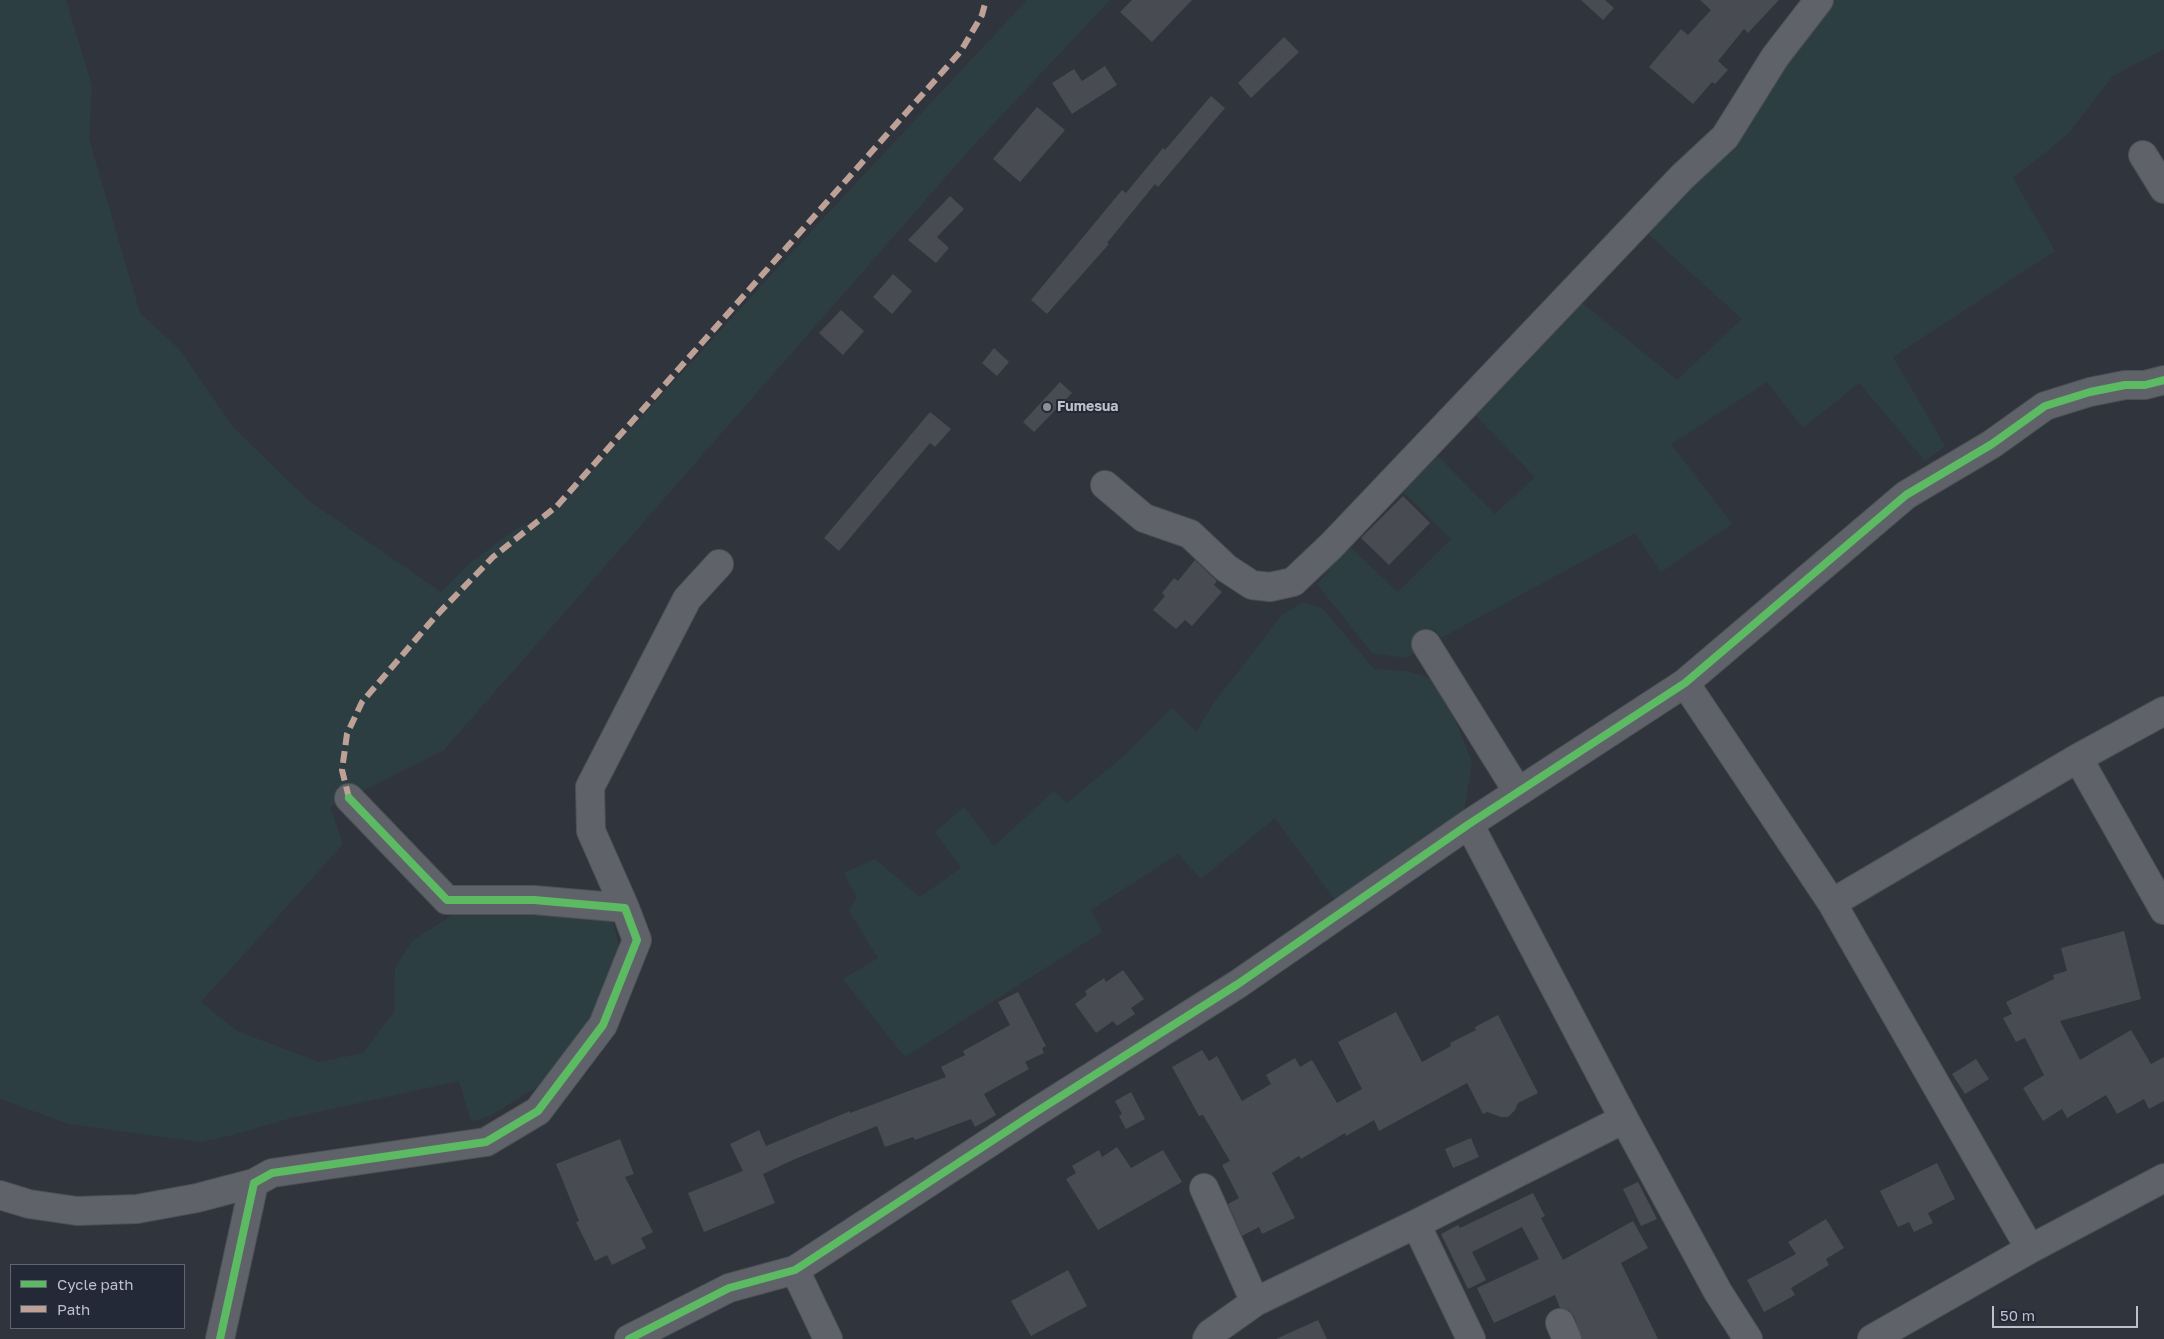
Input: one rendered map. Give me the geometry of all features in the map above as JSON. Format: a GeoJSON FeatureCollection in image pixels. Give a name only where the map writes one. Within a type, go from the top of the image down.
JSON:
{"type":"FeatureCollection","features":[{"type":"Feature","properties":{"kind":"street"},"geometry":{"type":"LineString","coordinates":[[1105,485],[1144,518],[1190,534],[1226,568],[1252,585],[1270,588],[1293,582],[1332,546],[1682,177],[1725,138],[1775,57],[1818,0]]}},
{"type":"Feature","properties":{"kind":"street"},"geometry":{"type":"LineString","coordinates":[[2143,155],[2164,189]]}},
{"type":"Feature","properties":{"kind":"street"},"geometry":{"type":"LineString","coordinates":[[629,1339],[729,1288],[795,1270],[1036,1112],[1238,984],[1469,824],[1685,683],[1906,495],[1992,444],[2045,406],[2099,390],[2125,385],[2145,385],[2164,380]]}},
{"type":"Feature","properties":{"kind":"street"},"geometry":{"type":"LineString","coordinates":[[0,1195],[29,1204],[77,1210],[137,1209],[197,1198],[254,1183],[272,1173],[486,1142],[538,1111],[603,1024],[637,940],[591,831],[590,787],[687,599],[719,564]]}},
{"type":"Feature","properties":{"kind":"street"},"geometry":{"type":"LineString","coordinates":[[1426,644],[1518,792]]}},
{"type":"Feature","properties":{"kind":"street"},"geometry":{"type":"LineString","coordinates":[[1685,683],[1832,903],[2030,1249]]}},
{"type":"Feature","properties":{"kind":"street"},"geometry":{"type":"LineString","coordinates":[[1832,903],[2078,758],[2164,711]]}},
{"type":"Feature","properties":{"kind":"street"},"geometry":{"type":"LineString","coordinates":[[2078,758],[2164,910]]}},
{"type":"Feature","properties":{"kind":"street"},"geometry":{"type":"LineString","coordinates":[[350,798],[447,900],[534,900],[625,908]]}},
{"type":"Feature","properties":{"kind":"street"},"geometry":{"type":"LineString","coordinates":[[1469,824],[1718,1292],[1748,1339]]}},
{"type":"Feature","properties":{"kind":"street"},"geometry":{"type":"LineString","coordinates":[[1207,1339],[1210,1334],[1255,1302],[1416,1224],[1624,1118]]}},
{"type":"Feature","properties":{"kind":"street"},"geometry":{"type":"LineString","coordinates":[[1872,1339],[2030,1249],[2164,1178]]}},
{"type":"Feature","properties":{"kind":"street"},"geometry":{"type":"LineString","coordinates":[[220,1339],[254,1183]]}},
{"type":"Feature","properties":{"kind":"street"},"geometry":{"type":"LineString","coordinates":[[1204,1188],[1255,1302]]}},
{"type":"Feature","properties":{"kind":"street"},"geometry":{"type":"LineString","coordinates":[[1416,1224],[1471,1339]]}},
{"type":"Feature","properties":{"kind":"street"},"geometry":{"type":"LineString","coordinates":[[795,1270],[828,1339]]}},
{"type":"Feature","properties":{"kind":"shaded area"},"geometry":{"type":"Polygon","coordinates":[[[0,0],[66,0],[92,86],[89,139],[140,313],[179,349],[233,427],[309,501],[441,592],[469,564],[516,529],[557,509],[817,225],[1027,0],[1110,0],[971,148],[444,750],[330,807],[343,844],[201,1002],[237,1031],[319,1062],[363,1053],[394,1012],[395,968],[412,941],[457,912],[611,912],[621,955],[593,1014],[545,1082],[490,1116],[471,1122],[459,1081],[291,1118],[229,1136],[200,1142],[69,1124],[0,1099],[0,0]]]}},
{"type":"Feature","properties":{"kind":"shaded area"},"geometry":{"type":"Polygon","coordinates":[[[1832,0],[2164,0],[2164,49],[2113,76],[2067,135],[2013,178],[2055,251],[1893,357],[1945,446],[1925,461],[1859,383],[1803,428],[1767,382],[1671,444],[1732,524],[1661,572],[1635,533],[1441,638],[1434,629],[1419,652],[1406,658],[1372,653],[1317,584],[1349,546],[1398,592],[1451,539],[1398,487],[1432,450],[1495,514],[1535,477],[1474,414],[1581,302],[1677,380],[1742,319],[1646,232],[1832,0]]]}},
{"type":"Feature","properties":{"kind":"shaded area"},"geometry":{"type":"Polygon","coordinates":[[[1303,602],[1322,608],[1374,669],[1407,671],[1439,681],[1472,762],[1464,812],[1336,902],[1275,818],[1201,879],[1178,854],[1091,910],[1102,932],[905,1057],[843,979],[878,958],[849,911],[857,898],[844,873],[875,859],[920,897],[961,868],[935,832],[964,807],[994,846],[1054,791],[1067,803],[1126,754],[1172,708],[1196,732],[1213,704],[1282,615],[1303,602]]]}},
{"type":"Feature","properties":{"kind":"building"},"geometry":{"type":"Polygon","coordinates":[[[1132,0],[1192,0],[1152,42],[1120,12],[1132,0]]]}},
{"type":"Feature","properties":{"kind":"building"},"geometry":{"type":"Polygon","coordinates":[[[1581,0],[1605,0],[1614,8],[1603,20],[1581,0]]]}},
{"type":"Feature","properties":{"kind":"building"},"geometry":{"type":"Polygon","coordinates":[[[1700,0],[1779,0],[1748,33],[1744,29],[1718,61],[1728,70],[1715,84],[1712,82],[1693,104],[1649,67],[1681,29],[1688,35],[1711,10],[1700,0]]]}},
{"type":"Feature","properties":{"kind":"building"},"geometry":{"type":"Polygon","coordinates":[[[1284,37],[1299,52],[1251,98],[1238,83],[1284,37]]]}},
{"type":"Feature","properties":{"kind":"building"},"geometry":{"type":"Polygon","coordinates":[[[1105,66],[1117,85],[1072,114],[1052,83],[1074,69],[1082,81],[1105,66]]]}},
{"type":"Feature","properties":{"kind":"building"},"geometry":{"type":"Polygon","coordinates":[[[1211,96],[1225,108],[1158,187],[1155,184],[1107,243],[1109,244],[1047,314],[1031,300],[1122,190],[1126,193],[1163,148],[1165,150],[1211,96]]]}},
{"type":"Feature","properties":{"kind":"building"},"geometry":{"type":"Polygon","coordinates":[[[1037,107],[1065,130],[1020,182],[993,159],[1037,107]]]}},
{"type":"Feature","properties":{"kind":"building"},"geometry":{"type":"Polygon","coordinates":[[[950,196],[964,209],[937,237],[949,248],[936,263],[908,240],[950,196]]]}},
{"type":"Feature","properties":{"kind":"building"},"geometry":{"type":"Polygon","coordinates":[[[893,274],[912,291],[892,314],[873,297],[893,274]]]}},
{"type":"Feature","properties":{"kind":"building"},"geometry":{"type":"Polygon","coordinates":[[[841,310],[864,331],[843,355],[819,333],[841,310]]]}},
{"type":"Feature","properties":{"kind":"building"},"geometry":{"type":"Polygon","coordinates":[[[994,348],[1009,362],[997,376],[982,363],[994,348]]]}},
{"type":"Feature","properties":{"kind":"building","name":"Fumesua"},"geometry":{"type":"Polygon","coordinates":[[[1060,382],[1072,393],[1034,432],[1023,422],[1060,382]]]}},
{"type":"Feature","properties":{"kind":"building"},"geometry":{"type":"Polygon","coordinates":[[[930,412],[951,429],[935,447],[930,443],[839,551],[824,538],[930,412]]]}},
{"type":"Feature","properties":{"kind":"building"},"geometry":{"type":"Polygon","coordinates":[[[1403,496],[1430,523],[1389,565],[1361,538],[1403,496]]]}},
{"type":"Feature","properties":{"kind":"building"},"geometry":{"type":"Polygon","coordinates":[[[1195,560],[1217,581],[1214,585],[1222,592],[1192,626],[1185,620],[1176,629],[1153,610],[1165,596],[1162,593],[1174,578],[1178,581],[1195,560]]]}},
{"type":"Feature","properties":{"kind":"building"},"geometry":{"type":"Polygon","coordinates":[[[2124,931],[2141,999],[2060,1021],[2080,1060],[2131,1030],[2151,1064],[2164,1057],[2164,1101],[2149,1109],[2144,1099],[2117,1114],[2106,1095],[2067,1118],[2062,1109],[2043,1121],[2023,1088],[2044,1075],[2025,1038],[2016,1042],[2003,1018],[2012,1014],[2006,1002],[2054,979],[2053,975],[2067,971],[2061,948],[2124,931]]]}},
{"type":"Feature","properties":{"kind":"building"},"geometry":{"type":"Polygon","coordinates":[[[1123,970],[1144,999],[1131,1008],[1135,1014],[1117,1026],[1113,1021],[1096,1033],[1075,1004],[1087,995],[1085,991],[1104,978],[1106,982],[1123,970]]]}},
{"type":"Feature","properties":{"kind":"building"},"geometry":{"type":"Polygon","coordinates":[[[1018,992],[1046,1046],[1042,1048],[1044,1053],[1025,1062],[1029,1069],[984,1094],[996,1115],[975,1127],[971,1119],[915,1140],[913,1137],[885,1147],[877,1126],[763,1174],[775,1203],[704,1232],[688,1193],[743,1171],[730,1144],[759,1130],[766,1146],[850,1111],[850,1113],[946,1077],[941,1067],[965,1055],[963,1051],[1010,1025],[998,1002],[1018,992]]]}},
{"type":"Feature","properties":{"kind":"building"},"geometry":{"type":"Polygon","coordinates":[[[1396,1012],[1422,1062],[1451,1046],[1450,1043],[1476,1030],[1475,1027],[1498,1015],[1538,1093],[1518,1103],[1515,1110],[1508,1117],[1501,1117],[1487,1112],[1483,1114],[1467,1083],[1379,1131],[1374,1120],[1346,1136],[1345,1133],[1301,1159],[1299,1156],[1272,1173],[1295,1218],[1262,1234],[1259,1227],[1242,1236],[1228,1204],[1239,1198],[1222,1165],[1230,1161],[1203,1115],[1199,1116],[1172,1067],[1202,1050],[1209,1061],[1217,1056],[1242,1101],[1271,1084],[1266,1075],[1295,1058],[1300,1067],[1312,1060],[1337,1103],[1362,1089],[1338,1042],[1396,1012]]]}},
{"type":"Feature","properties":{"kind":"building"},"geometry":{"type":"Polygon","coordinates":[[[1976,1059],[1989,1079],[1965,1094],[1952,1074],[1976,1059]]]}},
{"type":"Feature","properties":{"kind":"building"},"geometry":{"type":"Polygon","coordinates":[[[1131,1092],[1145,1119],[1126,1129],[1119,1116],[1122,1114],[1115,1101],[1131,1092]]]}},
{"type":"Feature","properties":{"kind":"building"},"geometry":{"type":"Polygon","coordinates":[[[1471,1138],[1479,1157],[1453,1168],[1445,1149],[1471,1138]]]}},
{"type":"Feature","properties":{"kind":"building"},"geometry":{"type":"Polygon","coordinates":[[[620,1139],[634,1174],[625,1177],[653,1232],[641,1238],[646,1248],[612,1265],[607,1255],[595,1261],[576,1222],[579,1221],[556,1164],[620,1139]]]}},
{"type":"Feature","properties":{"kind":"building"},"geometry":{"type":"Polygon","coordinates":[[[1117,1147],[1131,1168],[1163,1150],[1182,1182],[1098,1230],[1066,1179],[1076,1173],[1072,1166],[1099,1150],[1102,1157],[1117,1147]]]}},
{"type":"Feature","properties":{"kind":"building"},"geometry":{"type":"Polygon","coordinates":[[[1937,1163],[1955,1199],[1928,1213],[1933,1223],[1914,1232],[1909,1222],[1898,1227],[1880,1191],[1937,1163]]]}},
{"type":"Feature","properties":{"kind":"building"},"geometry":{"type":"Polygon","coordinates":[[[1638,1182],[1657,1219],[1641,1226],[1623,1189],[1638,1182]]]}},
{"type":"Feature","properties":{"kind":"building"},"geometry":{"type":"Polygon","coordinates":[[[1533,1193],[1545,1216],[1541,1218],[1563,1260],[1633,1221],[1648,1248],[1621,1263],[1658,1339],[1582,1339],[1574,1316],[1569,1310],[1560,1308],[1555,1295],[1494,1323],[1477,1288],[1539,1259],[1522,1227],[1472,1252],[1486,1280],[1468,1289],[1441,1234],[1458,1225],[1460,1228],[1533,1193]]]}},
{"type":"Feature","properties":{"kind":"building"},"geometry":{"type":"Polygon","coordinates":[[[1826,1219],[1844,1248],[1826,1259],[1829,1265],[1791,1288],[1795,1295],[1764,1312],[1747,1280],[1796,1254],[1788,1242],[1826,1219]]]}},
{"type":"Feature","properties":{"kind":"building"},"geometry":{"type":"Polygon","coordinates":[[[1068,1270],[1087,1306],[1031,1336],[1011,1301],[1068,1270]]]}},
{"type":"Feature","properties":{"kind":"building"},"geometry":{"type":"Polygon","coordinates":[[[1318,1320],[1327,1339],[1276,1339],[1318,1320]]]}},
{"type":"Feature","properties":{"kind":"marked path"},"geometry":{"type":"LineString","coordinates":[[349,798],[342,770],[347,734],[362,702],[435,617],[493,557],[557,506],[961,51],[982,15],[986,0]]}},
{"type":"Feature","properties":{"kind":"cycle path"},"geometry":{"type":"LineString","coordinates":[[629,1339],[729,1288],[795,1270],[1036,1112],[1238,984],[1469,824],[1685,683],[1906,495],[1992,444],[2045,406],[2090,392],[2125,385],[2145,385],[2164,380]]}},
{"type":"Feature","properties":{"kind":"cycle path"},"geometry":{"type":"LineString","coordinates":[[220,1339],[254,1183],[272,1173],[486,1142],[538,1111],[603,1025],[637,940],[625,908],[534,900],[447,900],[349,798]]}},
{"type":"Feature","properties":{"kind":"place","name":"Fumesua"},"geometry":{"type":"Point","coordinates":[1047,407]}}]}
